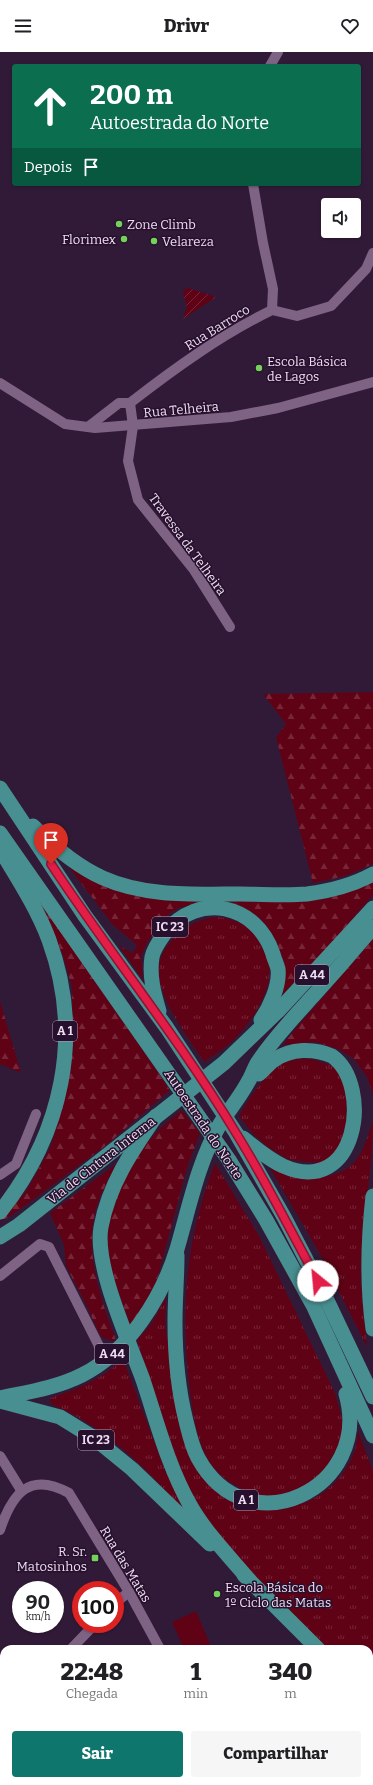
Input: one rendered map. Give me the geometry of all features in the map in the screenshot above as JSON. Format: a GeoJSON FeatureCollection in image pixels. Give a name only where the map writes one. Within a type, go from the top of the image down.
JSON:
{"type":"FeatureCollection","features":[{"type":"Feature","properties":{"kind":"highway"},"geometry":{"type":"LineString","coordinates":[[0,788],[90,922],[167,1028],[236,1133],[284,1217],[324,1294],[373,1397]]}},
{"type":"Feature","properties":{"kind":"highway"},"geometry":{"type":"LineString","coordinates":[[9,800],[57,849],[76,863],[104,878],[132,887],[156,892],[190,894],[306,894],[348,885],[373,874]]}},
{"type":"Feature","properties":{"kind":"highway","name":"Autoestrada do Norte"},"geometry":{"type":"LineString","coordinates":[[0,833],[229,1160],[266,1220],[312,1305],[373,1436]]}},
{"type":"Feature","properties":{"kind":"highway","name":"A 1"},"geometry":{"type":"LineString","coordinates":[[0,849],[26,891],[49,940],[60,983],[66,1043],[61,1084],[50,1124],[34,1162],[24,1180],[0,1212]]}},
{"type":"Feature","properties":{"kind":"highway","name":"IC 23"},"geometry":{"type":"LineString","coordinates":[[167,1028],[160,1016],[151,979],[152,957],[158,943],[171,926],[183,916],[209,908],[221,909],[244,916],[255,924],[271,949],[278,970],[275,990],[270,1007],[248,1040]]}},
{"type":"Feature","properties":{"kind":"highway","name":"A 44"},"geometry":{"type":"LineString","coordinates":[[248,1040],[300,988],[373,908]]}},
{"type":"Feature","properties":{"kind":"highway","name":"A 44"},"geometry":{"type":"LineString","coordinates":[[0,1398],[40,1390],[82,1376],[109,1357],[138,1327],[150,1308],[176,1251],[183,1223],[205,1158],[220,1126],[248,1082],[258,1062],[289,1022],[373,928]]}},
{"type":"Feature","properties":{"kind":"highway","name":"Via de Cintura Interna"},"geometry":{"type":"LineString","coordinates":[[0,1238],[19,1225],[224,1063],[248,1040]]}},
{"type":"Feature","properties":{"kind":"highway"},"geometry":{"type":"LineString","coordinates":[[236,1133],[259,1151],[284,1166],[306,1172],[317,1171],[339,1164],[355,1148],[362,1138],[366,1125],[368,1101],[363,1084],[355,1072],[340,1059],[324,1052],[297,1051],[283,1054],[248,1082]]}},
{"type":"Feature","properties":{"kind":"highway"},"geometry":{"type":"LineString","coordinates":[[161,1113],[130,1154],[118,1174],[108,1201],[101,1228],[101,1251],[106,1274],[118,1312],[176,1478],[191,1506],[218,1543],[250,1581]]}},
{"type":"Feature","properties":{"kind":"highway"},"geometry":{"type":"LineString","coordinates":[[373,1196],[368,1281],[373,1329]]}},
{"type":"Feature","properties":{"kind":"highway","name":"A 1"},"geometry":{"type":"LineString","coordinates":[[176,1251],[178,1282],[175,1322],[180,1396],[188,1432],[198,1457],[210,1477],[236,1496],[254,1502],[275,1503],[298,1498],[318,1487],[340,1466],[348,1445],[351,1408],[312,1305]]}},
{"type":"Feature","properties":{"kind":"highway","name":"IC 23"},"geometry":{"type":"LineString","coordinates":[[0,1401],[60,1417],[94,1438],[132,1469],[250,1581],[314,1645]]}},
{"type":"Feature","properties":{"kind":"street"},"geometry":{"type":"LineString","coordinates":[[271,64],[278,52]]}},
{"type":"Feature","properties":{"kind":"street"},"geometry":{"type":"LineString","coordinates":[[253,186],[256,208],[273,289],[272,310],[296,316],[331,306],[366,269],[373,253]]}},
{"type":"Feature","properties":{"kind":"street","name":"Rua Barroco"},"geometry":{"type":"LineString","coordinates":[[88,427],[119,403],[130,403],[168,374],[237,327],[272,310]]}},
{"type":"Feature","properties":{"kind":"street","name":"Rua Telheira"},"geometry":{"type":"LineString","coordinates":[[0,383],[65,424],[88,427],[134,426],[231,417],[278,408],[373,382]]}},
{"type":"Feature","properties":{"kind":"street"},"geometry":{"type":"LineString","coordinates":[[130,403],[134,426]]}},
{"type":"Feature","properties":{"kind":"street","name":"Travessa da Telheira"},"geometry":{"type":"LineString","coordinates":[[134,426],[128,461],[138,500],[194,570],[230,627]]}},
{"type":"Feature","properties":{"kind":"street"},"geometry":{"type":"LineString","coordinates":[[0,1175],[16,1164],[36,1114]]}},
{"type":"Feature","properties":{"kind":"street"},"geometry":{"type":"LineString","coordinates":[[0,1276],[40,1244],[49,1247],[101,1350]]}},
{"type":"Feature","properties":{"kind":"street"},"geometry":{"type":"LineString","coordinates":[[0,1456],[21,1490],[6,1511],[0,1530]]}},
{"type":"Feature","properties":{"kind":"street","name":"Rua das Matas"},"geometry":{"type":"LineString","coordinates":[[21,1490],[39,1484],[56,1486],[68,1493],[128,1592],[158,1645]]}},
{"type":"Feature","properties":{"kind":"street"},"geometry":{"type":"LineString","coordinates":[[124,1595],[128,1592]]}},
{"type":"Feature","properties":{"kind":"street"},"geometry":{"type":"LineString","coordinates":[[75,1645],[86,1633]]}},
{"type":"Feature","properties":{"kind":"green space"},"geometry":{"type":"Polygon","coordinates":[[[188,288],[216,297],[183,319],[187,307],[183,293],[185,289],[188,288]]]}},
{"type":"Feature","properties":{"kind":"green space"},"geometry":{"type":"Polygon","coordinates":[[[373,692],[373,864],[345,876],[313,883],[276,737],[286,724],[263,694],[373,692]]]}},
{"type":"Feature","properties":{"kind":"green space"},"geometry":{"type":"Polygon","coordinates":[[[69,867],[230,900],[373,880],[373,895],[329,946],[282,995],[284,961],[276,941],[263,921],[243,907],[231,902],[200,902],[179,908],[170,913],[148,941],[141,956],[143,980],[119,946],[133,953],[137,945],[113,925],[69,867]]]}},
{"type":"Feature","properties":{"kind":"green space"},"geometry":{"type":"Polygon","coordinates":[[[31,888],[170,1090],[105,1146],[15,1213],[0,1222],[27,1190],[50,1148],[64,1103],[73,1051],[72,987],[63,956],[50,924],[31,888]]]}},
{"type":"Feature","properties":{"kind":"green space"},"geometry":{"type":"Polygon","coordinates":[[[218,917],[233,920],[245,926],[255,935],[268,958],[268,986],[258,1008],[244,1029],[223,1049],[204,1062],[174,1016],[162,990],[159,978],[159,966],[165,949],[177,935],[196,922],[218,917]]]}},
{"type":"Feature","properties":{"kind":"green space"},"geometry":{"type":"Polygon","coordinates":[[[373,939],[373,1095],[367,1077],[354,1059],[338,1049],[315,1042],[283,1045],[373,939]]]}},
{"type":"Feature","properties":{"kind":"green space"},"geometry":{"type":"Polygon","coordinates":[[[0,1001],[21,1073],[0,1064],[0,1001]]]}},
{"type":"Feature","properties":{"kind":"green space"},"geometry":{"type":"Polygon","coordinates":[[[294,1059],[312,1059],[333,1066],[347,1078],[346,1147],[320,1163],[289,1160],[269,1148],[253,1134],[239,1116],[261,1083],[276,1068],[294,1059]]]}},
{"type":"Feature","properties":{"kind":"green space"},"geometry":{"type":"Polygon","coordinates":[[[182,1110],[200,1133],[187,1168],[158,1276],[150,1298],[131,1327],[115,1283],[108,1257],[107,1243],[111,1214],[122,1185],[136,1159],[156,1132],[182,1110]]]}},
{"type":"Feature","properties":{"kind":"green space"},"geometry":{"type":"Polygon","coordinates":[[[373,1121],[361,1274],[362,1301],[367,1347],[320,1254],[270,1168],[291,1175],[315,1178],[337,1173],[347,1168],[359,1156],[373,1121]]]}},
{"type":"Feature","properties":{"kind":"green space"},"geometry":{"type":"Polygon","coordinates":[[[215,1163],[258,1234],[335,1393],[341,1416],[343,1427],[342,1438],[335,1458],[330,1466],[309,1485],[302,1489],[277,1495],[270,1496],[255,1494],[239,1488],[219,1474],[208,1460],[200,1442],[195,1422],[190,1392],[185,1333],[188,1276],[191,1248],[197,1220],[215,1163]]]}},
{"type":"Feature","properties":{"kind":"green space"},"geometry":{"type":"Polygon","coordinates":[[[116,1164],[103,1190],[95,1211],[92,1233],[92,1248],[97,1280],[116,1340],[112,1341],[103,1338],[99,1333],[66,1266],[64,1245],[50,1213],[116,1164]]]}},
{"type":"Feature","properties":{"kind":"green space"},"geometry":{"type":"Polygon","coordinates":[[[166,1297],[165,1324],[170,1359],[209,1484],[223,1497],[244,1506],[263,1509],[282,1509],[301,1504],[319,1496],[334,1484],[346,1468],[355,1450],[358,1431],[373,1471],[373,1645],[323,1645],[241,1562],[211,1524],[198,1504],[178,1465],[149,1382],[137,1340],[152,1323],[166,1297]]]}},
{"type":"Feature","properties":{"kind":"green space"},"geometry":{"type":"Polygon","coordinates":[[[123,1359],[164,1468],[184,1507],[198,1525],[131,1456],[113,1441],[73,1414],[51,1404],[50,1398],[89,1383],[107,1372],[123,1359]]]}},
{"type":"Feature","properties":{"kind":"green space"},"geometry":{"type":"Polygon","coordinates":[[[196,1611],[210,1645],[182,1645],[172,1622],[196,1611]]]}},
{"type":"Feature","properties":{"kind":"place","name":"Zone Climb"},"geometry":{"type":"Point","coordinates":[119,224]}},
{"type":"Feature","properties":{"kind":"place","name":"Florimex"},"geometry":{"type":"Point","coordinates":[124,239]}},
{"type":"Feature","properties":{"kind":"place","name":"Velareza"},"geometry":{"type":"Point","coordinates":[154,241]}},
{"type":"Feature","properties":{"kind":"place","name":"Escola Básica de Lagos"},"geometry":{"type":"Point","coordinates":[259,368]}},
{"type":"Feature","properties":{"kind":"place","name":"R. Sr. Matosinhos"},"geometry":{"type":"Point","coordinates":[95,1558]}},
{"type":"Feature","properties":{"kind":"place","name":"Escola Básica do 1º Ciclo das Matas"},"geometry":{"type":"Point","coordinates":[217,1594]}},
{"type":"Feature","properties":{"kind":"route"},"geometry":{"type":"LineString","coordinates":[[51,864],[126,974],[167,1028],[236,1133],[284,1217],[318,1281]]}}]}
